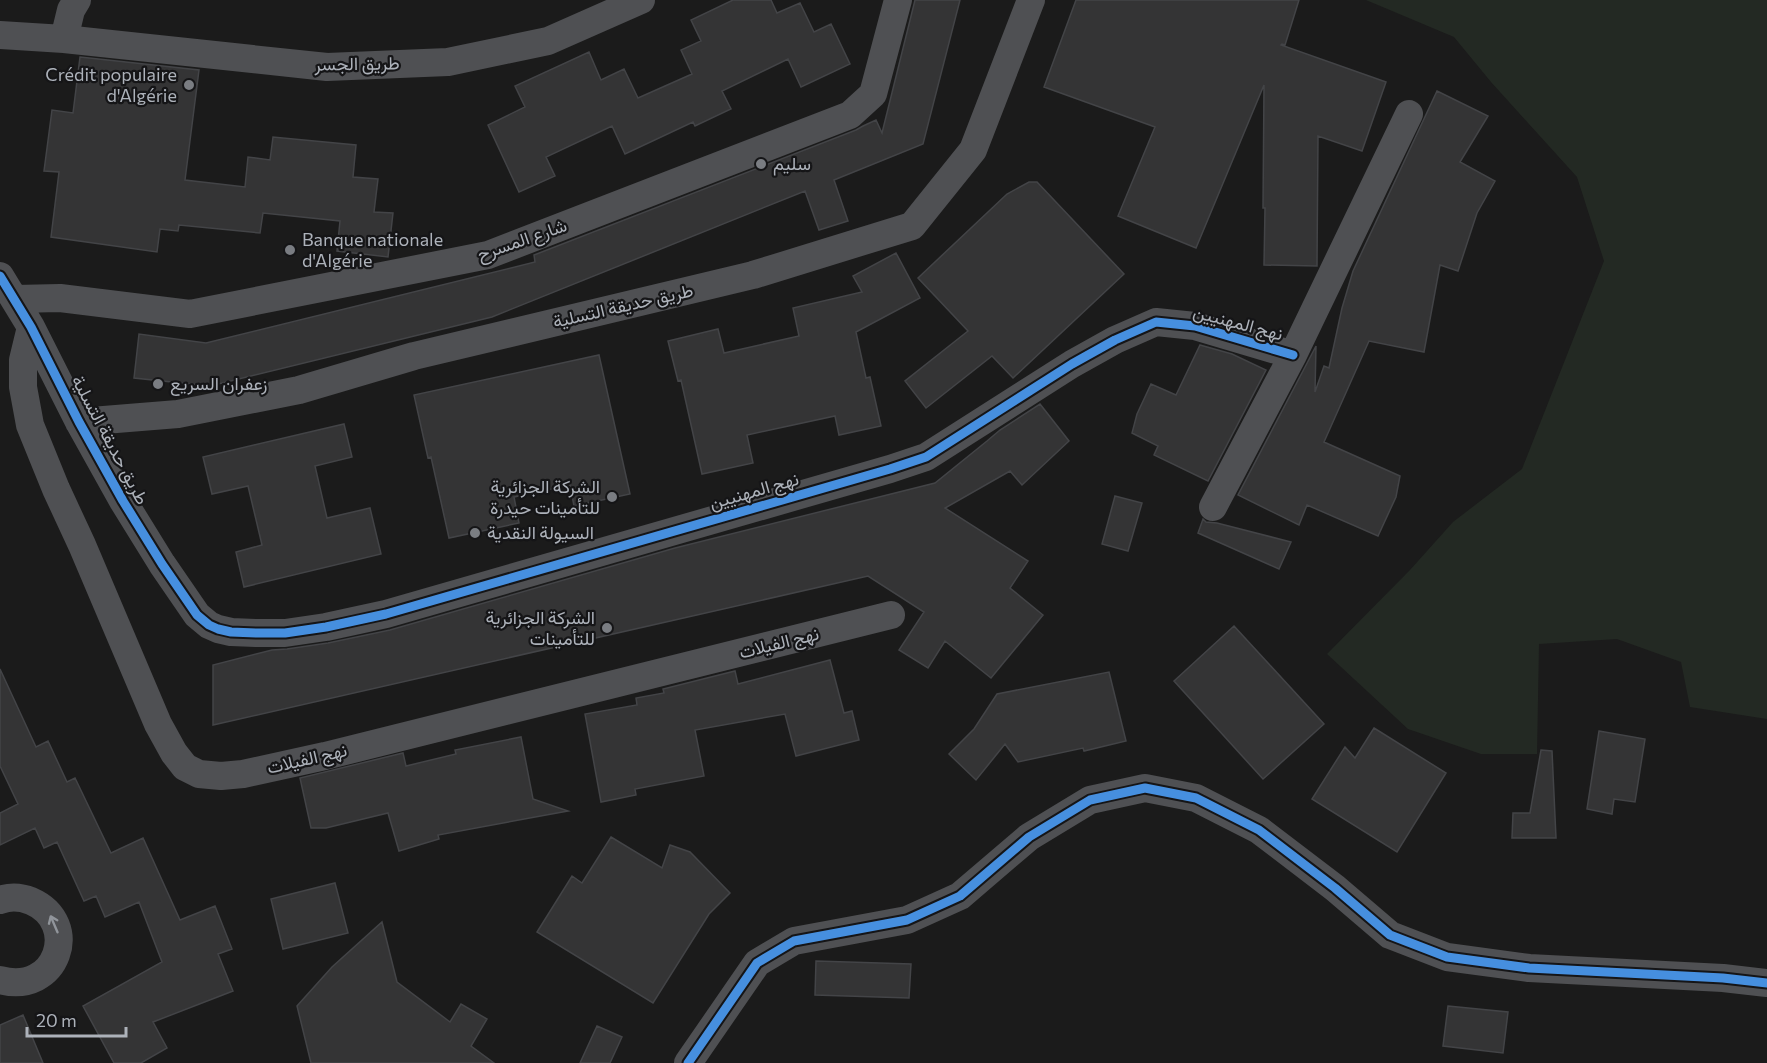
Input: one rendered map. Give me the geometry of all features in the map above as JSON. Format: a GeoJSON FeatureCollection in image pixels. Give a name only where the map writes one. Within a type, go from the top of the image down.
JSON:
{"type":"FeatureCollection","features":[{"type":"Feature","properties":{"kind":"street"},"geometry":{"type":"LineString","coordinates":[[64,39],[71,10],[76,0]]}},
{"type":"Feature","properties":{"kind":"street","name":"طريق الجسر"},"geometry":{"type":"LineString","coordinates":[[0,35],[64,39],[327,67],[448,62],[548,41],[641,0]]}},
{"type":"Feature","properties":{"kind":"street","name":"شارع المسرح"},"geometry":{"type":"LineString","coordinates":[[8,287],[60,298],[190,314],[488,255],[850,115],[873,94],[898,0]]}},
{"type":"Feature","properties":{"kind":"street","name":"طريق حديقة التسلية"},"geometry":{"type":"LineString","coordinates":[[79,422],[178,414],[299,390],[414,356],[753,275],[912,226],[973,150],[1031,0]]}},
{"type":"Feature","properties":{"kind":"street","name":"نهج المهنيين"},"geometry":{"type":"LineString","coordinates":[[1213,507],[1293,355],[1409,114]]}},
{"type":"Feature","properties":{"kind":"street","name":"طريق حديقة التسلية"},"geometry":{"type":"LineString","coordinates":[[8,287],[123,501],[197,615]]}},
{"type":"Feature","properties":{"kind":"street","name":"نهج المهنيين"},"geometry":{"type":"LineString","coordinates":[[197,615],[218,630],[256,633],[285,633],[364,619],[890,469],[926,457],[1072,364],[1115,340],[1156,322],[1196,326],[1293,355]]}},
{"type":"Feature","properties":{"kind":"street","name":"نهج الفيلات"},"geometry":{"type":"LineString","coordinates":[[31,327],[22,360],[23,387],[30,425],[158,724],[174,753],[185,766],[199,774],[221,776],[243,774],[325,756],[891,615]]}},
{"type":"Feature","properties":{"kind":"street"},"geometry":{"type":"LineString","coordinates":[[688,1063],[757,963],[775,952],[794,941],[907,920],[928,911],[960,896],[1029,837],[1090,800],[1145,788],[1196,798],[1258,830],[1335,888],[1390,935],[1447,957],[1528,968],[1723,978],[1767,983]]}},
{"type":"Feature","properties":{"kind":"street"},"geometry":{"type":"LineString","coordinates":[[0,900],[23,898],[41,905],[52,916],[58,932],[59,947],[51,966],[41,976],[27,982],[12,984],[0,980]]}},
{"type":"Feature","properties":{"kind":"shaded area"},"geometry":{"type":"Polygon","coordinates":[[[1366,0],[1767,0],[1767,719],[1690,707],[1681,662],[1617,639],[1539,644],[1537,754],[1481,754],[1408,729],[1327,654],[1410,570],[1453,522],[1522,469],[1604,261],[1577,177],[1491,82],[1454,37],[1366,0]]]}},
{"type":"Feature","properties":{"kind":"building"},"geometry":{"type":"Polygon","coordinates":[[[733,0],[771,0],[777,13],[800,3],[814,32],[831,24],[850,64],[801,87],[788,59],[722,91],[731,109],[695,126],[693,122],[625,154],[612,126],[546,157],[555,176],[519,192],[488,125],[525,107],[515,86],[589,52],[601,80],[624,69],[638,98],[692,74],[681,50],[701,41],[691,20],[733,0]]]}},
{"type":"Feature","properties":{"kind":"building"},"geometry":{"type":"Polygon","coordinates":[[[915,0],[960,0],[923,144],[834,180],[848,221],[819,230],[805,191],[492,317],[210,386],[134,378],[139,334],[206,343],[535,262],[534,255],[856,130],[876,120],[882,133],[915,0]]]}},
{"type":"Feature","properties":{"kind":"building"},"geometry":{"type":"Polygon","coordinates":[[[1076,0],[1299,0],[1285,45],[1281,45],[1386,82],[1362,151],[1318,136],[1317,266],[1264,265],[1264,85],[1196,248],[1118,216],[1155,127],[1044,87],[1076,0]]]}},
{"type":"Feature","properties":{"kind":"building"},"geometry":{"type":"Polygon","coordinates":[[[80,57],[199,70],[185,180],[245,187],[248,157],[270,160],[273,137],[356,145],[353,177],[378,179],[374,212],[393,213],[388,257],[337,251],[340,221],[263,213],[260,233],[179,225],[178,231],[160,229],[157,252],[51,237],[59,172],[44,171],[52,110],[73,113],[80,57]]]}},
{"type":"Feature","properties":{"kind":"building"},"geometry":{"type":"Polygon","coordinates":[[[1437,91],[1488,116],[1460,162],[1495,181],[1477,213],[1458,271],[1440,265],[1424,352],[1369,341],[1324,442],[1400,476],[1396,497],[1378,536],[1307,505],[1299,525],[1238,495],[1316,346],[1315,392],[1324,366],[1329,368],[1353,271],[1437,91]]]}},
{"type":"Feature","properties":{"kind":"building"},"geometry":{"type":"Polygon","coordinates":[[[1029,182],[1037,182],[1124,274],[1013,378],[992,356],[926,408],[905,381],[968,331],[918,278],[1007,194],[1029,182]]]}},
{"type":"Feature","properties":{"kind":"building"},"geometry":{"type":"Polygon","coordinates":[[[896,253],[920,298],[856,332],[866,378],[870,377],[881,426],[839,435],[835,416],[747,435],[753,463],[702,474],[681,380],[678,381],[668,341],[718,329],[724,353],[799,336],[793,308],[862,292],[853,276],[896,253]]]}},
{"type":"Feature","properties":{"kind":"building"},"geometry":{"type":"Polygon","coordinates":[[[1200,345],[1232,354],[1266,370],[1208,481],[1154,455],[1158,446],[1132,433],[1137,414],[1151,384],[1176,395],[1200,345]]]}},
{"type":"Feature","properties":{"kind":"building"},"geometry":{"type":"Polygon","coordinates":[[[599,355],[630,494],[574,506],[570,485],[514,497],[519,523],[449,538],[414,395],[599,355]]]}},
{"type":"Feature","properties":{"kind":"building"},"geometry":{"type":"Polygon","coordinates":[[[1040,404],[1069,441],[1022,485],[1010,471],[945,508],[1028,561],[1010,588],[1043,615],[991,678],[945,641],[928,668],[899,650],[924,612],[868,576],[213,725],[213,665],[272,650],[328,643],[390,630],[675,548],[935,483],[1000,430],[1040,404]]]}},
{"type":"Feature","properties":{"kind":"building"},"geometry":{"type":"Polygon","coordinates":[[[344,424],[352,457],[315,466],[327,518],[370,508],[381,554],[244,587],[236,552],[262,545],[248,486],[212,494],[203,457],[344,424]]]}},
{"type":"Feature","properties":{"kind":"building"},"geometry":{"type":"Polygon","coordinates":[[[1115,496],[1142,503],[1128,551],[1102,544],[1115,496]]]}},
{"type":"Feature","properties":{"kind":"building"},"geometry":{"type":"Polygon","coordinates":[[[1203,519],[1206,522],[1291,542],[1279,569],[1198,533],[1203,519]]]}},
{"type":"Feature","properties":{"kind":"building"},"geometry":{"type":"Polygon","coordinates":[[[1234,626],[1324,724],[1263,779],[1174,681],[1234,626]]]}},
{"type":"Feature","properties":{"kind":"building"},"geometry":{"type":"Polygon","coordinates":[[[830,660],[844,713],[852,711],[859,740],[796,756],[785,714],[695,730],[704,776],[635,789],[636,795],[601,802],[585,714],[637,705],[636,698],[664,693],[663,689],[735,671],[738,684],[830,660]]]}},
{"type":"Feature","properties":{"kind":"building"},"geometry":{"type":"Polygon","coordinates":[[[0,669],[36,747],[48,741],[67,782],[75,778],[111,853],[143,838],[180,920],[215,906],[232,949],[218,954],[233,991],[153,1022],[167,1048],[141,1063],[114,1063],[83,1006],[162,962],[139,902],[105,917],[96,896],[84,901],[57,842],[44,848],[35,828],[0,845],[0,813],[18,804],[0,766],[0,669]]]}},
{"type":"Feature","properties":{"kind":"building"},"geometry":{"type":"Polygon","coordinates":[[[1109,672],[1126,741],[1018,762],[1005,744],[976,780],[949,754],[974,729],[997,694],[1109,672]]]}},
{"type":"Feature","properties":{"kind":"building"},"geometry":{"type":"Polygon","coordinates":[[[1374,728],[1446,773],[1397,852],[1312,799],[1345,747],[1355,758],[1374,728]]]}},
{"type":"Feature","properties":{"kind":"building"},"geometry":{"type":"Polygon","coordinates":[[[1599,731],[1645,739],[1635,802],[1614,799],[1612,814],[1587,809],[1599,731]]]}},
{"type":"Feature","properties":{"kind":"building"},"geometry":{"type":"Polygon","coordinates":[[[521,737],[533,799],[568,811],[438,835],[439,839],[399,851],[388,813],[326,828],[311,828],[300,778],[403,753],[406,766],[456,754],[455,750],[521,737]]]}},
{"type":"Feature","properties":{"kind":"building"},"geometry":{"type":"Polygon","coordinates":[[[1541,750],[1552,751],[1556,838],[1512,838],[1513,813],[1530,813],[1541,750]]]}},
{"type":"Feature","properties":{"kind":"building"},"geometry":{"type":"Polygon","coordinates":[[[611,837],[662,868],[670,845],[690,852],[730,893],[709,914],[653,1003],[537,932],[572,876],[582,883],[611,837]]]}},
{"type":"Feature","properties":{"kind":"building"},"geometry":{"type":"Polygon","coordinates":[[[335,883],[348,933],[283,949],[271,899],[335,883]]]}},
{"type":"Feature","properties":{"kind":"building"},"geometry":{"type":"Polygon","coordinates":[[[382,922],[397,982],[450,1022],[461,1004],[487,1019],[471,1046],[494,1063],[311,1063],[297,1006],[332,967],[382,922]]]}},
{"type":"Feature","properties":{"kind":"building"},"geometry":{"type":"Polygon","coordinates":[[[816,961],[911,964],[909,998],[815,995],[816,961]]]}},
{"type":"Feature","properties":{"kind":"building"},"geometry":{"type":"Polygon","coordinates":[[[1448,1006],[1508,1012],[1503,1053],[1443,1046],[1448,1006]]]}},
{"type":"Feature","properties":{"kind":"building"},"geometry":{"type":"Polygon","coordinates":[[[23,1015],[43,1063],[0,1063],[0,1025],[23,1015]]]}},
{"type":"Feature","properties":{"kind":"building"},"geometry":{"type":"Polygon","coordinates":[[[597,1026],[622,1037],[610,1063],[580,1063],[597,1026]]]}},
{"type":"Feature","properties":{"kind":"cycle path"},"geometry":{"type":"LineString","coordinates":[[0,276],[31,327],[79,422],[123,501],[162,564],[197,615],[209,625],[231,632],[285,633],[386,614],[926,457],[1072,364],[1115,340],[1156,322],[1195,326],[1293,355]]}},
{"type":"Feature","properties":{"kind":"cycle path"},"geometry":{"type":"LineString","coordinates":[[688,1063],[757,963],[794,941],[907,920],[960,896],[1029,837],[1090,800],[1145,788],[1196,798],[1259,830],[1335,888],[1390,935],[1447,957],[1529,968],[1723,978],[1767,983]]}},
{"type":"Feature","properties":{"kind":"place","name":"Crédit populaire d'Algérie"},"geometry":{"type":"Point","coordinates":[189,85]}},
{"type":"Feature","properties":{"kind":"place","name":"سليم"},"geometry":{"type":"Point","coordinates":[761,164]}},
{"type":"Feature","properties":{"kind":"place","name":"Banque nationale d'Algérie"},"geometry":{"type":"Point","coordinates":[290,250]}},
{"type":"Feature","properties":{"kind":"place","name":"زعفران السريع"},"geometry":{"type":"Point","coordinates":[158,384]}},
{"type":"Feature","properties":{"kind":"place","name":"الشركة الجزائرية للتأمينات حيدرة"},"geometry":{"type":"Point","coordinates":[612,497]}},
{"type":"Feature","properties":{"kind":"place","name":"السيولة النقدية"},"geometry":{"type":"Point","coordinates":[475,533]}},
{"type":"Feature","properties":{"kind":"place","name":"الشركة الجزائرية للتأمينات"},"geometry":{"type":"Point","coordinates":[607,628]}}]}
